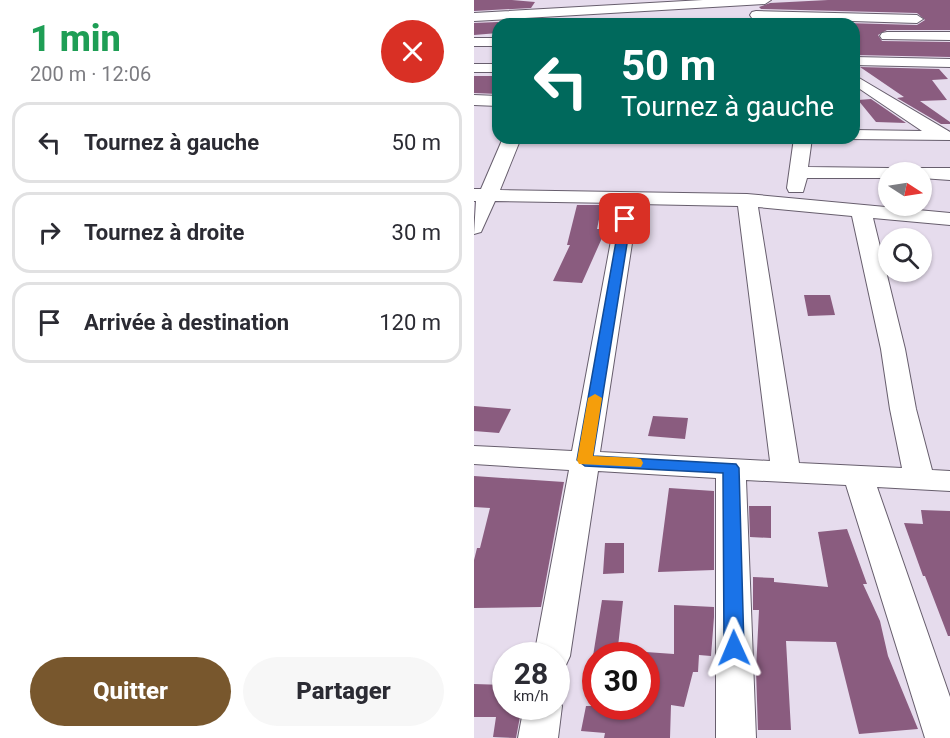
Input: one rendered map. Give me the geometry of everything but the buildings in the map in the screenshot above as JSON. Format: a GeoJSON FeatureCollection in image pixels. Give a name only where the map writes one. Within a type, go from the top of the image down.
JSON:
{"type":"FeatureCollection","features":[{"type":"Feature","properties":{"kind":"street"},"geometry":{"type":"LineString","coordinates":[[474,17],[564,12],[607,4],[765,0]]}},
{"type":"Feature","properties":{"kind":"street"},"geometry":{"type":"LineString","coordinates":[[735,2],[760,18]]}},
{"type":"Feature","properties":{"kind":"street"},"geometry":{"type":"LineString","coordinates":[[756,15],[914,14],[926,36]]}},
{"type":"Feature","properties":{"kind":"street"},"geometry":{"type":"LineString","coordinates":[[878,36],[950,36]]}},
{"type":"Feature","properties":{"kind":"street"},"geometry":{"type":"LineString","coordinates":[[474,42],[492,42]]}},
{"type":"Feature","properties":{"kind":"street"},"geometry":{"type":"LineString","coordinates":[[860,61],[950,63]]}},
{"type":"Feature","properties":{"kind":"street"},"geometry":{"type":"LineString","coordinates":[[474,68],[492,68]]}},
{"type":"Feature","properties":{"kind":"street"},"geometry":{"type":"LineString","coordinates":[[860,83],[946,136]]}},
{"type":"Feature","properties":{"kind":"street"},"geometry":{"type":"LineString","coordinates":[[860,92],[874,92]]}},
{"type":"Feature","properties":{"kind":"street"},"geometry":{"type":"LineString","coordinates":[[474,100],[492,100]]}},
{"type":"Feature","properties":{"kind":"street"},"geometry":{"type":"LineString","coordinates":[[860,135],[946,136]]}},
{"type":"Feature","properties":{"kind":"street"},"geometry":{"type":"LineString","coordinates":[[474,228],[481,195],[509,144]]}},
{"type":"Feature","properties":{"kind":"street"},"geometry":{"type":"LineString","coordinates":[[794,203],[802,144]]}},
{"type":"Feature","properties":{"kind":"street"},"geometry":{"type":"LineString","coordinates":[[799,172],[878,173]]}},
{"type":"Feature","properties":{"kind":"street"},"geometry":{"type":"LineString","coordinates":[[932,173],[950,174]]}},
{"type":"Feature","properties":{"kind":"street"},"geometry":{"type":"LineString","coordinates":[[481,195],[747,200],[950,219]]}},
{"type":"Feature","properties":{"kind":"street"},"geometry":{"type":"LineString","coordinates":[[554,642],[629,197]]}},
{"type":"Feature","properties":{"kind":"street"},"geometry":{"type":"LineString","coordinates":[[747,200],[786,471]]}},
{"type":"Feature","properties":{"kind":"street"},"geometry":{"type":"LineString","coordinates":[[861,209],[893,349],[903,409],[919,479]]}},
{"type":"Feature","properties":{"kind":"street"},"geometry":{"type":"LineString","coordinates":[[474,455],[950,481]]}},
{"type":"Feature","properties":{"kind":"street"},"geometry":{"type":"LineString","coordinates":[[731,468],[736,738]]}},
{"type":"Feature","properties":{"kind":"street"},"geometry":{"type":"LineString","coordinates":[[858,476],[945,738]]}},
{"type":"Feature","properties":{"kind":"street"},"geometry":{"type":"LineString","coordinates":[[538,738],[541,720]]}},
{"type":"Feature","properties":{"kind":"slow traffic"},"geometry":{"type":"LineString","coordinates":[[595,398],[585,460],[636,463]]}},
{"type":"Feature","properties":{"kind":"route"},"geometry":{"type":"LineString","coordinates":[[625,219],[585,460],[731,468],[734,648]]}}]}
